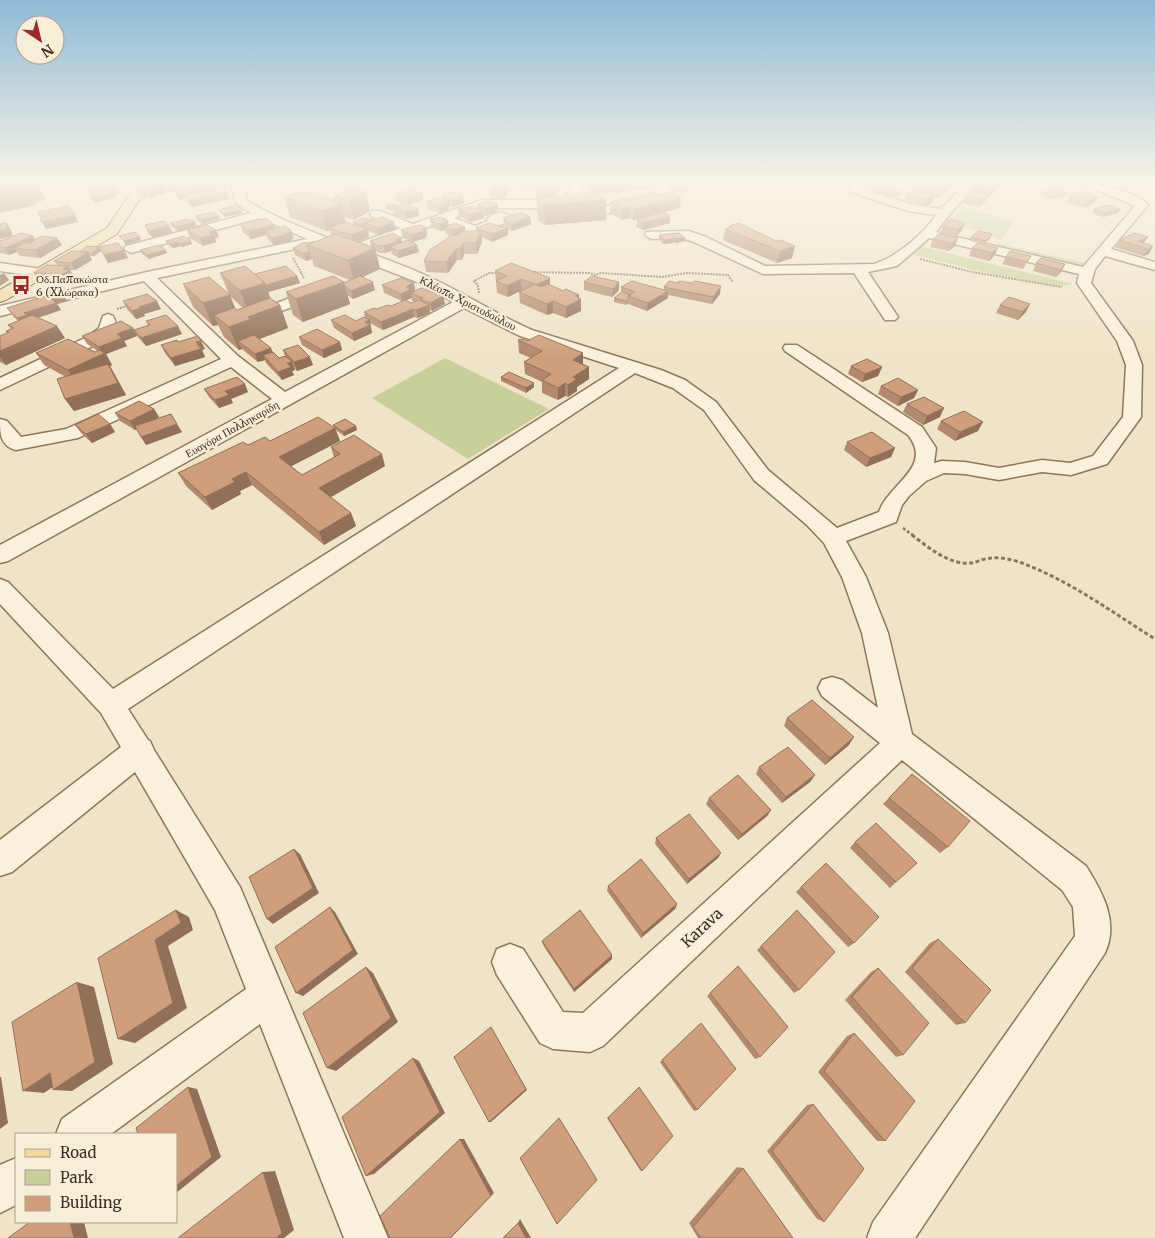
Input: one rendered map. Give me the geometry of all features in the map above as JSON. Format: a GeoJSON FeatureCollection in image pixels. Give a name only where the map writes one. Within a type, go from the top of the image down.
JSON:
{"type":"FeatureCollection","features":[{"type":"Feature","properties":{"kind":"main road"},"geometry":{"type":"LineString","coordinates":[[0,297],[95,241]]}},
{"type":"Feature","properties":{"kind":"street"},"geometry":{"type":"LineString","coordinates":[[131,249],[164,241]]}},
{"type":"Feature","properties":{"kind":"street"},"geometry":{"type":"LineString","coordinates":[[0,311],[148,276],[317,241]]}},
{"type":"Feature","properties":{"kind":"street","name":"Κλέοπα Χριστοδούλου"},"geometry":{"type":"LineString","coordinates":[[322,241],[406,272],[526,333],[633,367],[679,384],[710,406],[760,475],[815,520],[833,538],[854,577],[875,633],[900,743]]}},
{"type":"Feature","properties":{"kind":"street"},"geometry":{"type":"LineString","coordinates":[[348,251],[379,241]]}},
{"type":"Feature","properties":{"kind":"street"},"geometry":{"type":"LineString","coordinates":[[703,241],[763,270],[859,269],[892,263],[919,241]]}},
{"type":"Feature","properties":{"kind":"street"},"geometry":{"type":"LineString","coordinates":[[956,241],[1039,258],[1087,272]]}},
{"type":"Feature","properties":{"kind":"street"},"geometry":{"type":"LineString","coordinates":[[833,538],[888,517],[892,504],[902,491],[920,476],[942,467],[966,468],[999,474],[1042,466],[1071,469],[1100,460],[1132,417],[1134,366],[1124,341],[1084,283],[1087,272],[1111,241]]}},
{"type":"Feature","properties":{"kind":"street"},"geometry":{"type":"LineString","coordinates":[[1102,251],[1155,266]]}},
{"type":"Feature","properties":{"kind":"street"},"geometry":{"type":"LineString","coordinates":[[0,267],[41,273]]}},
{"type":"Feature","properties":{"kind":"street"},"geometry":{"type":"LineString","coordinates":[[859,269],[890,317]]}},
{"type":"Feature","properties":{"kind":"street"},"geometry":{"type":"LineString","coordinates":[[148,276],[232,360],[285,400]]}},
{"type":"Feature","properties":{"kind":"street"},"geometry":{"type":"LineString","coordinates":[[205,334],[290,303],[311,289]]}},
{"type":"Feature","properties":{"kind":"street","name":"Ευαγόρα Παλληκαρίδη"},"geometry":{"type":"LineString","coordinates":[[0,555],[464,302]]}},
{"type":"Feature","properties":{"kind":"street"},"geometry":{"type":"LineString","coordinates":[[0,385],[95,339],[106,330],[108,319]]}},
{"type":"Feature","properties":{"kind":"street"},"geometry":{"type":"LineString","coordinates":[[791,348],[915,431],[926,444],[928,453],[920,476]]}},
{"type":"Feature","properties":{"kind":"street"},"geometry":{"type":"LineString","coordinates":[[0,424],[16,444],[71,434],[232,360]]}},
{"type":"Feature","properties":{"kind":"street"},"geometry":{"type":"LineString","coordinates":[[111,705],[633,367]]}},
{"type":"Feature","properties":{"kind":"street"},"geometry":{"type":"LineString","coordinates":[[0,588],[111,705],[140,750],[228,899],[366,1238]]}},
{"type":"Feature","properties":{"kind":"street"},"geometry":{"type":"LineString","coordinates":[[832,688],[1074,878],[1090,903],[1093,941],[889,1238]]}},
{"type":"Feature","properties":{"kind":"street","name":"Karava"},"geometry":{"type":"LineString","coordinates":[[510,962],[553,1030],[590,1033],[900,743]]}},
{"type":"Feature","properties":{"kind":"street"},"geometry":{"type":"LineString","coordinates":[[0,860],[140,750]]}},
{"type":"Feature","properties":{"kind":"street"},"geometry":{"type":"LineString","coordinates":[[79,1133],[267,996]]}},
{"type":"Feature","properties":{"kind":"street"},"geometry":{"type":"LineString","coordinates":[[0,1191],[15,1180]]}},
{"type":"Feature","properties":{"kind":"path"},"geometry":{"type":"LineString","coordinates":[[289,248],[298,269],[311,289]]}},
{"type":"Feature","properties":{"kind":"path"},"geometry":{"type":"LineString","coordinates":[[902,254],[972,272],[1062,287]]}},
{"type":"Feature","properties":{"kind":"path"},"geometry":{"type":"LineString","coordinates":[[526,272],[590,273],[595,276],[601,273],[662,277],[671,274],[693,274],[728,276],[733,282]]}},
{"type":"Feature","properties":{"kind":"path"},"geometry":{"type":"LineString","coordinates":[[464,302],[479,296],[478,285],[474,281],[490,274],[498,273]]}},
{"type":"Feature","properties":{"kind":"path"},"geometry":{"type":"LineString","coordinates":[[108,319],[114,310],[166,295]]}},
{"type":"Feature","properties":{"kind":"path"},"geometry":{"type":"LineString","coordinates":[[888,517],[942,556],[958,562],[971,563],[997,558],[1014,561],[1034,568],[1070,587],[1155,640]]}},
{"type":"Feature","properties":{"kind":"green space"},"geometry":{"type":"Polygon","coordinates":[[[998,244],[1085,263],[1081,267],[995,247],[998,244]]]}},
{"type":"Feature","properties":{"kind":"green space"},"geometry":{"type":"Polygon","coordinates":[[[920,246],[1073,284],[1061,286],[987,273],[910,254],[920,246]]]}},
{"type":"Feature","properties":{"kind":"green space"},"geometry":{"type":"Polygon","coordinates":[[[445,358],[549,409],[468,459],[372,398],[445,358]]]}},
{"type":"Feature","properties":{"kind":"building"},"geometry":{"type":"Polygon","coordinates":[[[0,241],[22,241],[5,248],[0,246],[0,241]]]}},
{"type":"Feature","properties":{"kind":"building"},"geometry":{"type":"Polygon","coordinates":[[[34,241],[52,241],[35,250],[15,248],[25,243],[34,241]]]}},
{"type":"Feature","properties":{"kind":"building"},"geometry":{"type":"Polygon","coordinates":[[[166,241],[191,241],[191,241],[171,244],[166,241]]]}},
{"type":"Feature","properties":{"kind":"building"},"geometry":{"type":"Polygon","coordinates":[[[318,241],[354,241],[375,248],[348,260],[307,245],[318,241]]]}},
{"type":"Feature","properties":{"kind":"building"},"geometry":{"type":"Polygon","coordinates":[[[370,241],[398,241],[398,241],[378,246],[370,241]]]}},
{"type":"Feature","properties":{"kind":"building"},"geometry":{"type":"Polygon","coordinates":[[[406,241],[417,245],[398,251],[390,247],[406,241]]]}},
{"type":"Feature","properties":{"kind":"building"},"geometry":{"type":"Polygon","coordinates":[[[444,241],[477,241],[476,243],[463,243],[460,249],[456,249],[446,262],[424,261],[430,250],[444,241]]]}},
{"type":"Feature","properties":{"kind":"building"},"geometry":{"type":"Polygon","coordinates":[[[754,241],[782,241],[795,246],[780,251],[754,241]]]}},
{"type":"Feature","properties":{"kind":"building"},"geometry":{"type":"Polygon","coordinates":[[[940,241],[955,241],[952,244],[940,241]]]}},
{"type":"Feature","properties":{"kind":"building"},"geometry":{"type":"Polygon","coordinates":[[[1121,241],[1139,241],[1153,246],[1148,249],[1121,241]]]}},
{"type":"Feature","properties":{"kind":"building"},"geometry":{"type":"Polygon","coordinates":[[[314,242],[307,245],[309,251],[304,254],[293,248],[303,243],[314,242]]]}},
{"type":"Feature","properties":{"kind":"building"},"geometry":{"type":"Polygon","coordinates":[[[118,243],[124,250],[104,255],[99,247],[118,243]]]}},
{"type":"Feature","properties":{"kind":"building"},"geometry":{"type":"Polygon","coordinates":[[[978,243],[998,248],[992,253],[972,248],[978,243]]]}},
{"type":"Feature","properties":{"kind":"building"},"geometry":{"type":"Polygon","coordinates":[[[159,245],[166,250],[147,255],[140,250],[159,245]]]}},
{"type":"Feature","properties":{"kind":"building"},"geometry":{"type":"Polygon","coordinates":[[[87,246],[100,247],[92,253],[79,252],[87,246]]]}},
{"type":"Feature","properties":{"kind":"building"},"geometry":{"type":"Polygon","coordinates":[[[72,251],[88,252],[71,263],[54,261],[72,251]]]}},
{"type":"Feature","properties":{"kind":"building"},"geometry":{"type":"Polygon","coordinates":[[[1010,251],[1031,256],[1027,262],[1006,257],[1010,251]]]}},
{"type":"Feature","properties":{"kind":"building"},"geometry":{"type":"Polygon","coordinates":[[[1041,258],[1065,264],[1061,270],[1036,263],[1041,258]]]}},
{"type":"Feature","properties":{"kind":"building"},"geometry":{"type":"Polygon","coordinates":[[[511,263],[550,278],[537,285],[521,279],[507,286],[496,281],[507,276],[495,271],[511,263]]]}},
{"type":"Feature","properties":{"kind":"building"},"geometry":{"type":"Polygon","coordinates":[[[46,265],[68,266],[63,269],[70,270],[63,274],[34,273],[46,265]]]}},
{"type":"Feature","properties":{"kind":"building"},"geometry":{"type":"Polygon","coordinates":[[[245,266],[265,283],[240,291],[220,273],[245,266]]]}},
{"type":"Feature","properties":{"kind":"building"},"geometry":{"type":"Polygon","coordinates":[[[286,266],[297,276],[266,285],[255,274],[286,266]]]}},
{"type":"Feature","properties":{"kind":"building"},"geometry":{"type":"Polygon","coordinates":[[[333,276],[344,282],[296,299],[286,292],[333,276]]]}},
{"type":"Feature","properties":{"kind":"building"},"geometry":{"type":"Polygon","coordinates":[[[360,276],[373,282],[351,291],[345,287],[344,283],[360,276]]]}},
{"type":"Feature","properties":{"kind":"building"},"geometry":{"type":"Polygon","coordinates":[[[592,276],[619,282],[613,289],[584,282],[592,276]]]}},
{"type":"Feature","properties":{"kind":"building"},"geometry":{"type":"Polygon","coordinates":[[[209,277],[230,295],[203,303],[183,284],[209,277]]]}},
{"type":"Feature","properties":{"kind":"building"},"geometry":{"type":"Polygon","coordinates":[[[401,278],[414,283],[406,287],[411,289],[401,294],[382,285],[401,278]]]}},
{"type":"Feature","properties":{"kind":"building"},"geometry":{"type":"Polygon","coordinates":[[[632,281],[668,291],[648,303],[628,296],[635,292],[621,287],[632,281]]]}},
{"type":"Feature","properties":{"kind":"building"},"geometry":{"type":"Polygon","coordinates":[[[669,281],[692,283],[695,281],[721,286],[713,297],[664,287],[669,281]]]}},
{"type":"Feature","properties":{"kind":"building"},"geometry":{"type":"Polygon","coordinates":[[[535,284],[541,287],[548,284],[563,291],[566,289],[579,295],[575,296],[581,299],[566,307],[553,301],[547,304],[519,292],[535,284]]]}},
{"type":"Feature","properties":{"kind":"building"},"geometry":{"type":"Polygon","coordinates":[[[421,288],[443,296],[430,303],[411,293],[421,288]]]}},
{"type":"Feature","properties":{"kind":"building"},"geometry":{"type":"Polygon","coordinates":[[[57,289],[62,293],[50,297],[56,303],[24,313],[27,315],[17,318],[7,308],[48,295],[45,292],[57,289]]]}},
{"type":"Feature","properties":{"kind":"building"},"geometry":{"type":"Polygon","coordinates":[[[622,292],[631,295],[628,296],[628,300],[614,298],[622,292]]]}},
{"type":"Feature","properties":{"kind":"building"},"geometry":{"type":"Polygon","coordinates":[[[147,294],[157,301],[132,311],[123,301],[147,294]]]}},
{"type":"Feature","properties":{"kind":"building"},"geometry":{"type":"Polygon","coordinates":[[[1009,297],[1030,304],[1022,312],[1000,305],[1009,297]]]}},
{"type":"Feature","properties":{"kind":"building"},"geometry":{"type":"Polygon","coordinates":[[[270,298],[280,305],[248,317],[251,319],[229,327],[214,315],[234,308],[237,310],[270,298]]]}},
{"type":"Feature","properties":{"kind":"building"},"geometry":{"type":"Polygon","coordinates":[[[405,300],[411,303],[419,300],[429,305],[416,310],[413,309],[381,322],[364,312],[374,308],[391,306],[405,300]]]}},
{"type":"Feature","properties":{"kind":"building"},"geometry":{"type":"Polygon","coordinates":[[[32,315],[57,326],[0,351],[0,336],[14,328],[8,325],[32,315]]]}},
{"type":"Feature","properties":{"kind":"building"},"geometry":{"type":"Polygon","coordinates":[[[166,315],[178,326],[141,338],[134,330],[150,325],[146,321],[166,315]]]}},
{"type":"Feature","properties":{"kind":"building"},"geometry":{"type":"Polygon","coordinates":[[[345,315],[356,321],[364,317],[370,320],[365,322],[370,325],[352,333],[331,320],[345,315]]]}},
{"type":"Feature","properties":{"kind":"building"},"geometry":{"type":"Polygon","coordinates":[[[121,321],[133,328],[117,334],[122,338],[99,347],[82,336],[121,321]]]}},
{"type":"Feature","properties":{"kind":"building"},"geometry":{"type":"Polygon","coordinates":[[[317,329],[340,342],[322,350],[299,337],[317,329]]]}},
{"type":"Feature","properties":{"kind":"building"},"geometry":{"type":"Polygon","coordinates":[[[254,335],[271,348],[255,354],[238,341],[254,335]]]}},
{"type":"Feature","properties":{"kind":"building"},"geometry":{"type":"Polygon","coordinates":[[[539,335],[583,353],[573,360],[589,367],[573,377],[577,379],[568,385],[565,383],[558,388],[542,380],[551,374],[524,362],[542,351],[518,340],[527,341],[539,335]]]}},
{"type":"Feature","properties":{"kind":"building"},"geometry":{"type":"Polygon","coordinates":[[[198,336],[201,341],[196,342],[201,349],[171,358],[161,345],[177,340],[178,342],[198,336]]]}},
{"type":"Feature","properties":{"kind":"building"},"geometry":{"type":"Polygon","coordinates":[[[68,339],[95,352],[99,350],[105,353],[68,370],[36,353],[68,339]]]}},
{"type":"Feature","properties":{"kind":"building"},"geometry":{"type":"Polygon","coordinates":[[[298,345],[310,357],[294,362],[283,350],[298,345]]]}},
{"type":"Feature","properties":{"kind":"building"},"geometry":{"type":"Polygon","coordinates":[[[273,352],[279,358],[286,356],[292,362],[287,363],[291,367],[278,372],[263,355],[273,352]]]}},
{"type":"Feature","properties":{"kind":"building"},"geometry":{"type":"Polygon","coordinates":[[[867,359],[882,367],[865,374],[851,366],[867,359]]]}},
{"type":"Feature","properties":{"kind":"building"},"geometry":{"type":"Polygon","coordinates":[[[108,364],[118,383],[65,399],[57,379],[108,364]]]}},
{"type":"Feature","properties":{"kind":"building"},"geometry":{"type":"Polygon","coordinates":[[[509,372],[534,383],[526,388],[501,377],[509,372]]]}},
{"type":"Feature","properties":{"kind":"building"},"geometry":{"type":"Polygon","coordinates":[[[237,377],[245,384],[225,391],[229,395],[215,400],[204,389],[237,377]]]}},
{"type":"Feature","properties":{"kind":"building"},"geometry":{"type":"Polygon","coordinates":[[[898,378],[918,390],[901,397],[881,386],[898,378]]]}},
{"type":"Feature","properties":{"kind":"building"},"geometry":{"type":"Polygon","coordinates":[[[924,397],[944,408],[927,416],[907,404],[924,397]]]}},
{"type":"Feature","properties":{"kind":"building"},"geometry":{"type":"Polygon","coordinates":[[[139,401],[154,409],[130,421],[115,413],[139,401]]]}},
{"type":"Feature","properties":{"kind":"building"},"geometry":{"type":"Polygon","coordinates":[[[964,411],[983,422],[960,432],[941,421],[964,411]]]}},
{"type":"Feature","properties":{"kind":"building"},"geometry":{"type":"Polygon","coordinates":[[[98,414],[110,424],[86,434],[75,425],[98,414]]]}},
{"type":"Feature","properties":{"kind":"building"},"geometry":{"type":"Polygon","coordinates":[[[171,414],[177,424],[141,437],[135,426],[171,414]]]}},
{"type":"Feature","properties":{"kind":"building"},"geometry":{"type":"Polygon","coordinates":[[[318,417],[335,428],[279,457],[302,475],[340,454],[331,447],[354,435],[382,454],[319,488],[351,513],[319,532],[246,472],[232,479],[235,482],[205,497],[178,473],[243,442],[248,445],[265,437],[270,441],[318,417]]]}},
{"type":"Feature","properties":{"kind":"building"},"geometry":{"type":"Polygon","coordinates":[[[345,419],[356,426],[343,432],[333,425],[345,419]]]}},
{"type":"Feature","properties":{"kind":"building"},"geometry":{"type":"Polygon","coordinates":[[[872,432],[895,448],[870,458],[847,442],[872,432]]]}},
{"type":"Feature","properties":{"kind":"building"},"geometry":{"type":"Polygon","coordinates":[[[812,700],[854,737],[830,758],[787,718],[812,700]]]}},
{"type":"Feature","properties":{"kind":"building"},"geometry":{"type":"Polygon","coordinates":[[[788,747],[815,775],[786,797],[759,767],[788,747]]]}},
{"type":"Feature","properties":{"kind":"building"},"geometry":{"type":"Polygon","coordinates":[[[912,774],[970,821],[948,847],[889,798],[912,774]]]}},
{"type":"Feature","properties":{"kind":"building"},"geometry":{"type":"Polygon","coordinates":[[[738,775],[771,810],[742,834],[709,798],[738,775]]]}},
{"type":"Feature","properties":{"kind":"building"},"geometry":{"type":"Polygon","coordinates":[[[689,814],[721,853],[689,879],[656,838],[689,814]]]}},
{"type":"Feature","properties":{"kind":"building"},"geometry":{"type":"Polygon","coordinates":[[[876,823],[917,863],[896,882],[855,842],[876,823]]]}},
{"type":"Feature","properties":{"kind":"building"},"geometry":{"type":"Polygon","coordinates":[[[294,849],[313,888],[267,919],[249,877],[294,849]]]}},
{"type":"Feature","properties":{"kind":"building"},"geometry":{"type":"Polygon","coordinates":[[[641,859],[677,904],[643,933],[608,886],[641,859]]]}},
{"type":"Feature","properties":{"kind":"building"},"geometry":{"type":"Polygon","coordinates":[[[826,863],[879,917],[854,943],[801,887],[826,863]]]}},
{"type":"Feature","properties":{"kind":"building"},"geometry":{"type":"Polygon","coordinates":[[[330,907],[353,950],[296,993],[275,947],[330,907]]]}},
{"type":"Feature","properties":{"kind":"building"},"geometry":{"type":"Polygon","coordinates":[[[176,910],[181,923],[155,940],[173,1003],[118,1039],[98,958],[176,910]]]}},
{"type":"Feature","properties":{"kind":"building"},"geometry":{"type":"Polygon","coordinates":[[[580,910],[612,955],[574,989],[542,941],[580,910]]]}},
{"type":"Feature","properties":{"kind":"building"},"geometry":{"type":"Polygon","coordinates":[[[797,910],[835,952],[799,990],[761,946],[797,910]]]}},
{"type":"Feature","properties":{"kind":"building"},"geometry":{"type":"Polygon","coordinates":[[[938,939],[991,990],[965,1023],[912,968],[938,939]]]}},
{"type":"Feature","properties":{"kind":"building"},"geometry":{"type":"Polygon","coordinates":[[[738,966],[788,1027],[760,1057],[710,993],[738,966]]]}},
{"type":"Feature","properties":{"kind":"building"},"geometry":{"type":"Polygon","coordinates":[[[366,967],[391,1018],[327,1068],[303,1013],[366,967]]]}},
{"type":"Feature","properties":{"kind":"building"},"geometry":{"type":"Polygon","coordinates":[[[878,968],[929,1023],[903,1055],[852,997],[878,968]]]}},
{"type":"Feature","properties":{"kind":"building"},"geometry":{"type":"Polygon","coordinates":[[[77,982],[95,1062],[53,1090],[50,1073],[23,1091],[12,1022],[77,982]]]}},
{"type":"Feature","properties":{"kind":"building"},"geometry":{"type":"Polygon","coordinates":[[[701,1023],[736,1069],[697,1110],[662,1060],[701,1023]]]}},
{"type":"Feature","properties":{"kind":"building"},"geometry":{"type":"Polygon","coordinates":[[[491,1027],[526,1089],[489,1122],[454,1057],[491,1027]]]}},
{"type":"Feature","properties":{"kind":"building"},"geometry":{"type":"Polygon","coordinates":[[[854,1033],[915,1101],[885,1141],[824,1071],[854,1033]]]}},
{"type":"Feature","properties":{"kind":"building"},"geometry":{"type":"Polygon","coordinates":[[[413,1058],[440,1112],[366,1176],[342,1117],[413,1058]]]}},
{"type":"Feature","properties":{"kind":"building"},"geometry":{"type":"Polygon","coordinates":[[[188,1087],[212,1157],[178,1184],[178,1133],[138,1133],[136,1128],[188,1087]]]}},
{"type":"Feature","properties":{"kind":"building"},"geometry":{"type":"Polygon","coordinates":[[[639,1087],[673,1136],[642,1171],[608,1118],[639,1087]]]}},
{"type":"Feature","properties":{"kind":"building"},"geometry":{"type":"Polygon","coordinates":[[[813,1104],[864,1169],[824,1222],[772,1151],[813,1104]]]}},
{"type":"Feature","properties":{"kind":"building"},"geometry":{"type":"Polygon","coordinates":[[[559,1118],[597,1180],[557,1224],[520,1158],[559,1118]]]}},
{"type":"Feature","properties":{"kind":"building"},"geometry":{"type":"Polygon","coordinates":[[[460,1139],[491,1196],[450,1238],[390,1238],[380,1216],[460,1139]]]}},
{"type":"Feature","properties":{"kind":"building"},"geometry":{"type":"Polygon","coordinates":[[[743,1168],[793,1238],[701,1238],[693,1227],[743,1168]]]}},
{"type":"Feature","properties":{"kind":"building"},"geometry":{"type":"Polygon","coordinates":[[[263,1172],[282,1233],[276,1238],[178,1238],[263,1172]]]}},
{"type":"Feature","properties":{"kind":"building"},"geometry":{"type":"Polygon","coordinates":[[[29,1223],[70,1223],[74,1238],[8,1238],[29,1223]]]}},
{"type":"Feature","properties":{"kind":"building"},"geometry":{"type":"Polygon","coordinates":[[[518,1223],[526,1238],[503,1238],[518,1223]]]}},
{"type":"Feature","properties":{"kind":"place","name":"Οδ.Παπακώστα 6 (Χλώρακα)"},"geometry":{"type":"Point","coordinates":[21,285]}}]}
